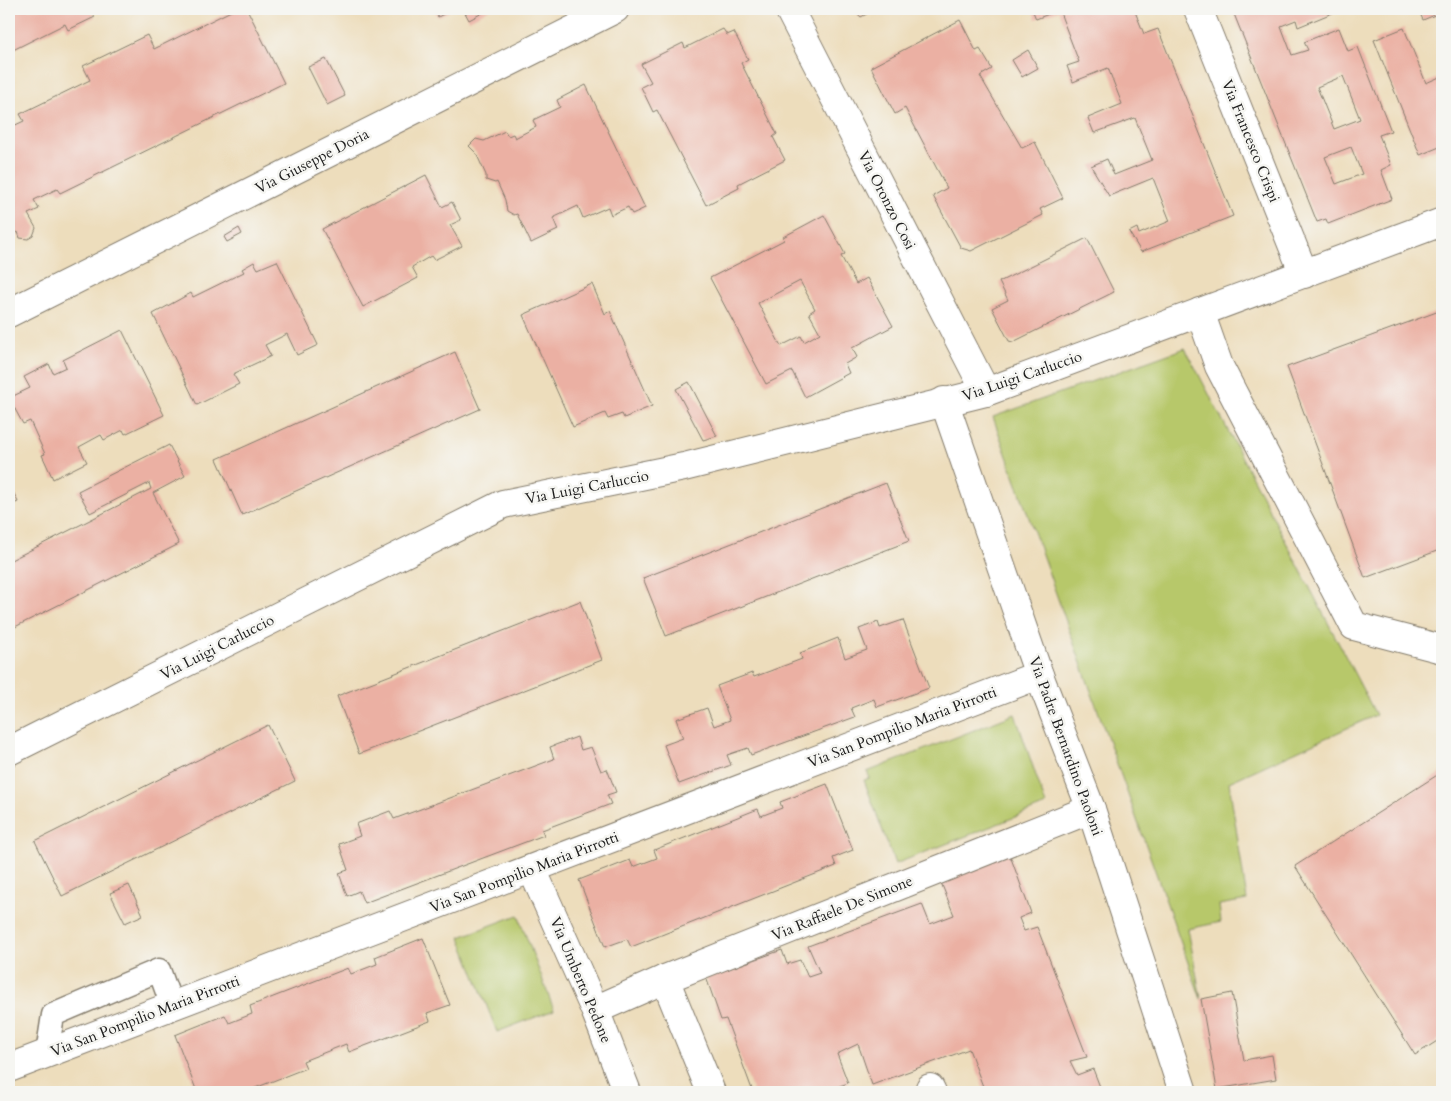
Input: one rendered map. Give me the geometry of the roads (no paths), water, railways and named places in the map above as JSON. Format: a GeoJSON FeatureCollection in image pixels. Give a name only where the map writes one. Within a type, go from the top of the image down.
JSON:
{"type":"FeatureCollection","features":[{"type":"Feature","properties":{"kind":"street","name":"Via Giuseppe Doria"},"geometry":{"type":"LineString","coordinates":[[9,313],[615,9]]}},
{"type":"Feature","properties":{"kind":"street","name":"Via Oronzo Cosi"},"geometry":{"type":"LineString","coordinates":[[789,9],[986,392]]}},
{"type":"Feature","properties":{"kind":"street","name":"Via Francesco Crispi"},"geometry":{"type":"LineString","coordinates":[[1198,9],[1304,274]]}},
{"type":"Feature","properties":{"kind":"street","name":"Via Luigi Carluccio"},"geometry":{"type":"LineString","coordinates":[[9,751],[503,504],[684,468],[944,401],[986,392],[1442,222]]}},
{"type":"Feature","properties":{"kind":"street"},"geometry":{"type":"LineString","coordinates":[[1200,312],[1219,366],[1354,626],[1438,648],[1442,646]]}},
{"type":"Feature","properties":{"kind":"street","name":"Via Padre Bernardino Paoloni"},"geometry":{"type":"LineString","coordinates":[[944,401],[1039,675],[1091,809],[1183,1092]]}},
{"type":"Feature","properties":{"kind":"street","name":"Via San Pompilio Maria Pirrotti"},"geometry":{"type":"LineString","coordinates":[[9,1068],[1039,675]]}},
{"type":"Feature","properties":{"kind":"street","name":"Via Raffaele De Simone"},"geometry":{"type":"LineString","coordinates":[[596,1010],[665,979],[1091,809]]}},
{"type":"Feature","properties":{"kind":"street","name":"Via Umberto Pedone"},"geometry":{"type":"LineString","coordinates":[[532,869],[596,1010],[626,1092]]}},
{"type":"Feature","properties":{"kind":"street"},"geometry":{"type":"LineString","coordinates":[[665,979],[711,1092]]}},
{"type":"Feature","properties":{"kind":"lane"},"geometry":{"type":"LineString","coordinates":[[47,1054],[53,1015],[159,970],[172,1006]]}}]}
